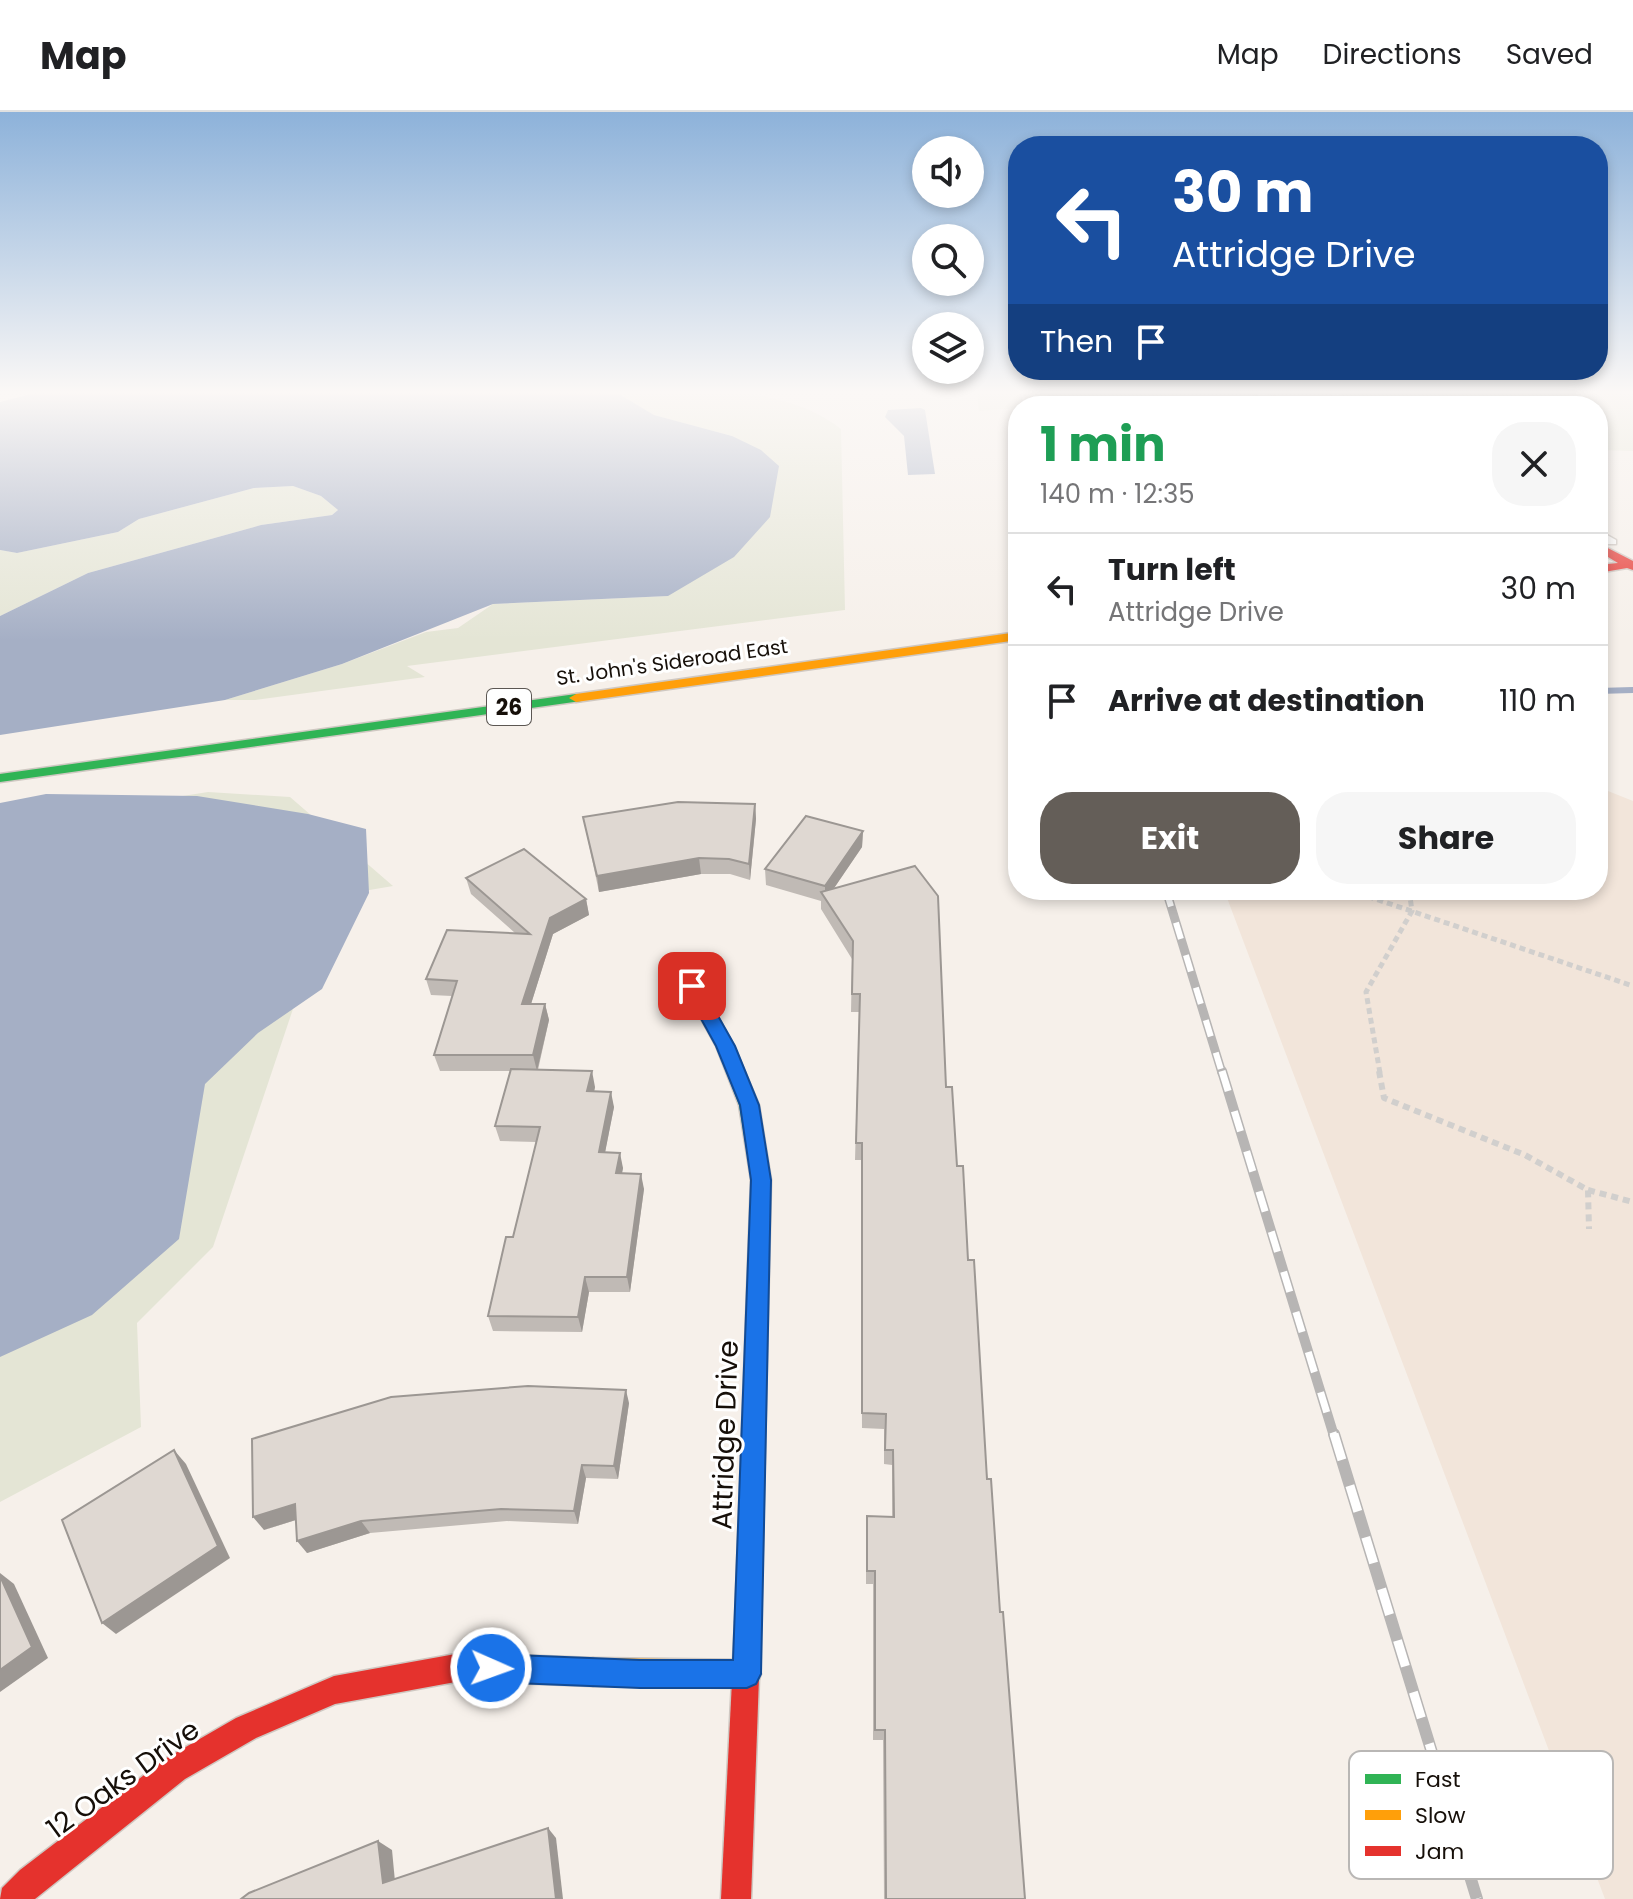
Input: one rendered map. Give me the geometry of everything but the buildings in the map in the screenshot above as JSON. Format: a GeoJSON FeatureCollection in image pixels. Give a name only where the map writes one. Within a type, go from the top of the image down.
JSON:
{"type":"FeatureCollection","features":[{"type":"Feature","properties":{"kind":"main road"},"geometry":{"type":"LineString","coordinates":[[1608,542],[1632,565]]}},
{"type":"Feature","properties":{"kind":"main road"},"geometry":{"type":"LineString","coordinates":[[1608,568],[1632,565]]}},
{"type":"Feature","properties":{"kind":"main road","name":"St. John's Sideroad East"},"geometry":{"type":"LineString","coordinates":[[0,778],[1008,637]]}},
{"type":"Feature","properties":{"kind":"main road","name":"Attridge Drive"},"geometry":{"type":"LineString","coordinates":[[692,986],[725,1046],[749,1105],[761,1180],[747,1674],[736,1899]]}},
{"type":"Feature","properties":{"kind":"main road","name":"12 Oaks Drive"},"geometry":{"type":"LineString","coordinates":[[13,1899],[31,1881],[175,1769],[246,1728],[334,1690],[461,1667],[640,1674],[747,1674]]}},
{"type":"Feature","properties":{"kind":"path"},"geometry":{"type":"LineString","coordinates":[[1379,900],[1633,986]]}},
{"type":"Feature","properties":{"kind":"path"},"geometry":{"type":"LineString","coordinates":[[1410,900],[1412,911],[1366,992],[1384,1098],[1525,1155],[1588,1190],[1633,1202]]}},
{"type":"Feature","properties":{"kind":"path"},"geometry":{"type":"LineString","coordinates":[[1588,1190],[1589,1229]]}},
{"type":"Feature","properties":{"kind":"shaded area"},"geometry":{"type":"Polygon","coordinates":[[[1608,791],[1633,801],[1633,1899],[1605,1899],[1597,1879],[1613,1879],[1613,1751],[1549,1751],[1228,900],[1608,900],[1608,791]]]}},
{"type":"Feature","properties":{"kind":"green space"},"geometry":{"type":"Polygon","coordinates":[[[717,474],[842,474],[845,610],[407,666],[425,677],[255,700],[225,700],[342,664],[426,632],[458,628],[493,604],[668,596],[717,474]]]}},
{"type":"Feature","properties":{"kind":"green space"},"geometry":{"type":"Polygon","coordinates":[[[293,486],[321,496],[338,510],[332,515],[261,525],[88,573],[0,616],[0,550],[17,553],[118,532],[139,519],[254,488],[293,486]]]}},
{"type":"Feature","properties":{"kind":"green space"},"geometry":{"type":"Polygon","coordinates":[[[208,792],[290,797],[393,886],[352,893],[298,994],[213,1247],[137,1323],[141,1427],[0,1502],[0,1333],[101,809],[208,792]]]}},
{"type":"Feature","properties":{"kind":"water"},"geometry":{"type":"Polygon","coordinates":[[[0,474],[778,474],[770,517],[734,557],[668,596],[493,604],[342,664],[225,700],[0,735],[0,616],[88,573],[261,525],[332,515],[338,510],[321,496],[293,486],[254,488],[139,519],[118,532],[17,553],[0,550],[0,474]]]}},
{"type":"Feature","properties":{"kind":"water"},"geometry":{"type":"Polygon","coordinates":[[[46,794],[197,796],[308,814],[366,829],[369,893],[322,989],[258,1033],[205,1084],[179,1239],[92,1315],[0,1357],[0,803],[46,794]]]}},
{"type":"Feature","properties":{"kind":"waterway"},"geometry":{"type":"LineString","coordinates":[[1608,691],[1633,690]]}},
{"type":"Feature","properties":{"kind":"railway"},"geometry":{"type":"LineString","coordinates":[[1169,900],[1222,1073]]}},
{"type":"Feature","properties":{"kind":"railway"},"geometry":{"type":"LineString","coordinates":[[1222,1071],[1334,1436]]}},
{"type":"Feature","properties":{"kind":"railway"},"geometry":{"type":"LineString","coordinates":[[1334,1434],[1431,1751]]}},
{"type":"Feature","properties":{"kind":"railway"},"geometry":{"type":"LineString","coordinates":[[1471,1879],[1477,1899]]}},
{"type":"Feature","properties":{"kind":"traffic: fast"},"geometry":{"type":"LineString","coordinates":[[0,778],[576,698]]}},
{"type":"Feature","properties":{"kind":"traffic: fast"},"geometry":{"type":"LineString","coordinates":[[692,986],[725,1046],[749,1105],[761,1180],[748,1622]]}},
{"type":"Feature","properties":{"kind":"traffic: slow"},"geometry":{"type":"LineString","coordinates":[[576,698],[1008,637]]}},
{"type":"Feature","properties":{"kind":"traffic: slow"},"geometry":{"type":"LineString","coordinates":[[593,1672],[747,1674]]}},
{"type":"Feature","properties":{"kind":"traffic: jam"},"geometry":{"type":"LineString","coordinates":[[1608,552],[1633,567]]}},
{"type":"Feature","properties":{"kind":"traffic: jam"},"geometry":{"type":"LineString","coordinates":[[1608,568],[1633,564]]}},
{"type":"Feature","properties":{"kind":"traffic: jam"},"geometry":{"type":"LineString","coordinates":[[736,1899],[748,1622]]}},
{"type":"Feature","properties":{"kind":"traffic: jam"},"geometry":{"type":"LineString","coordinates":[[13,1899],[31,1881],[175,1769],[246,1728],[334,1690],[461,1667],[593,1672]]}},
{"type":"Feature","properties":{"kind":"route"},"geometry":{"type":"LineString","coordinates":[[491,1668],[640,1674],[747,1674],[761,1180],[749,1105],[725,1046],[692,986]]}}]}
